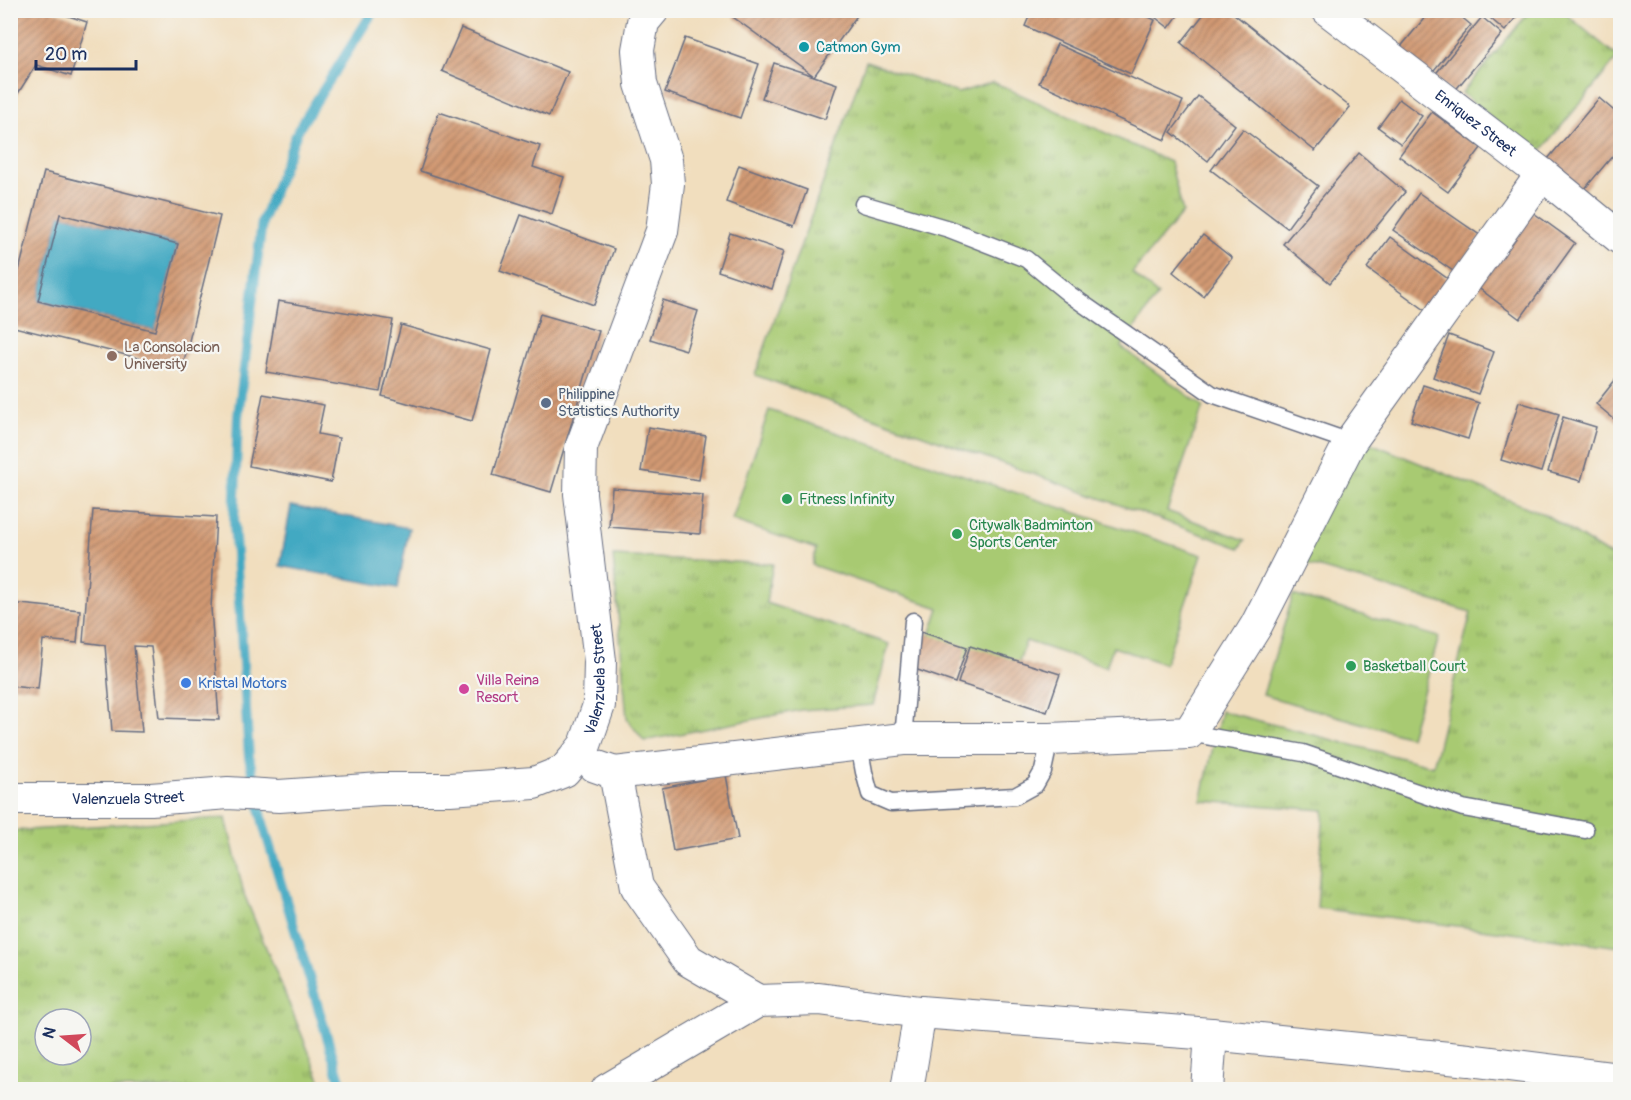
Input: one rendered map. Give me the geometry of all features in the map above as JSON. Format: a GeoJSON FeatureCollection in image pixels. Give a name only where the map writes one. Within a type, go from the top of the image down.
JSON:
{"type":"FeatureCollection","features":[{"type":"Feature","properties":{"kind":"street","name":"Enriquez Street"},"geometry":{"type":"LineString","coordinates":[[1328,10],[1542,174],[1620,238]]}},
{"type":"Feature","properties":{"kind":"street","name":"Valenzuela Street"},"geometry":{"type":"LineString","coordinates":[[10,798],[151,799],[228,793],[279,796],[381,789],[450,789],[534,783],[564,771],[574,759],[585,745],[599,705],[600,661],[580,494],[581,448],[662,231],[668,184],[666,160],[641,84],[638,50],[645,14]]}},
{"type":"Feature","properties":{"kind":"street"},"geometry":{"type":"LineString","coordinates":[[574,759],[615,773],[903,739],[1050,739],[1189,733],[1256,626],[1350,442],[1542,174]]}},
{"type":"Feature","properties":{"kind":"street"},"geometry":{"type":"LineString","coordinates":[[615,773],[637,887],[688,960],[758,1001]]}},
{"type":"Feature","properties":{"kind":"street"},"geometry":{"type":"LineString","coordinates":[[607,1089],[758,1001],[819,999],[920,1012],[1211,1034],[1469,1060],[1620,1079]]}},
{"type":"Feature","properties":{"kind":"street"},"geometry":{"type":"LineString","coordinates":[[907,1089],[920,1012]]}},
{"type":"Feature","properties":{"kind":"street"},"geometry":{"type":"LineString","coordinates":[[1207,1089],[1211,1034]]}},
{"type":"Feature","properties":{"kind":"lane"},"geometry":{"type":"LineString","coordinates":[[863,204],[949,229],[1026,259],[1069,294],[1212,394],[1350,442]]}},
{"type":"Feature","properties":{"kind":"lane"},"geometry":{"type":"LineString","coordinates":[[903,739],[913,621]]}},
{"type":"Feature","properties":{"kind":"lane"},"geometry":{"type":"LineString","coordinates":[[1189,733],[1303,753],[1463,808],[1585,830]]}},
{"type":"Feature","properties":{"kind":"lane"},"geometry":{"type":"LineString","coordinates":[[859,745],[870,794],[891,803],[1015,796],[1035,785],[1043,771],[1050,739]]}},
{"type":"Feature","properties":{"kind":"green space"},"geometry":{"type":"Polygon","coordinates":[[[1530,11],[1562,11],[1618,57],[1537,156],[1462,93],[1530,11]]]}},
{"type":"Feature","properties":{"kind":"green space"},"geometry":{"type":"Polygon","coordinates":[[[866,61],[958,93],[993,82],[1170,162],[1183,212],[1132,273],[1158,295],[1121,347],[1203,406],[1167,511],[1245,540],[1240,548],[755,375],[866,61]]]}},
{"type":"Feature","properties":{"kind":"green space","name":"Citywalk Badminton Sports Center"},"geometry":{"type":"Polygon","coordinates":[[[769,410],[1202,555],[1165,664],[1113,647],[1106,667],[1026,641],[1014,676],[926,647],[939,608],[812,565],[816,549],[732,520],[769,410]]]}},
{"type":"Feature","properties":{"kind":"green space"},"geometry":{"type":"Polygon","coordinates":[[[1363,440],[1546,515],[1620,562],[1620,947],[1317,908],[1324,810],[1201,801],[1221,711],[1433,766],[1471,612],[1296,561],[1363,440]]]}},
{"type":"Feature","properties":{"kind":"green space"},"geometry":{"type":"Polygon","coordinates":[[[613,556],[773,564],[766,603],[889,644],[873,705],[801,710],[644,741],[627,719],[613,556]]]}},
{"type":"Feature","properties":{"kind":"green space","name":"Basketball Court"},"geometry":{"type":"Polygon","coordinates":[[[1293,595],[1439,637],[1410,737],[1263,695],[1293,595]]]}},
{"type":"Feature","properties":{"kind":"green space"},"geometry":{"type":"Polygon","coordinates":[[[226,818],[244,894],[324,1089],[11,1089],[11,831],[226,818]]]}},
{"type":"Feature","properties":{"kind":"water"},"geometry":{"type":"Polygon","coordinates":[[[60,214],[178,244],[155,331],[38,301],[60,214]]]}},
{"type":"Feature","properties":{"kind":"water"},"geometry":{"type":"Polygon","coordinates":[[[291,506],[409,528],[398,588],[280,566],[291,506]]]}},
{"type":"Feature","properties":{"kind":"building"},"geometry":{"type":"Polygon","coordinates":[[[10,10],[50,10],[87,22],[71,76],[36,65],[10,106],[10,10]]]}},
{"type":"Feature","properties":{"kind":"building","name":"Catmon Gym"},"geometry":{"type":"Polygon","coordinates":[[[738,10],[861,10],[814,76],[733,17],[738,10]]]}},
{"type":"Feature","properties":{"kind":"building"},"geometry":{"type":"Polygon","coordinates":[[[1032,10],[1135,10],[1155,20],[1131,74],[1025,26],[1032,10]]]}},
{"type":"Feature","properties":{"kind":"building"},"geometry":{"type":"Polygon","coordinates":[[[1146,10],[1182,10],[1169,28],[1146,10]]]}},
{"type":"Feature","properties":{"kind":"building"},"geometry":{"type":"Polygon","coordinates":[[[1207,10],[1229,10],[1350,107],[1315,151],[1181,43],[1207,10]]]}},
{"type":"Feature","properties":{"kind":"building"},"geometry":{"type":"Polygon","coordinates":[[[1431,10],[1453,10],[1471,25],[1430,75],[1399,49],[1431,10]]]}},
{"type":"Feature","properties":{"kind":"building"},"geometry":{"type":"Polygon","coordinates":[[[1481,10],[1522,10],[1505,31],[1481,10]]]}},
{"type":"Feature","properties":{"kind":"building"},"geometry":{"type":"Polygon","coordinates":[[[1482,17],[1502,34],[1453,93],[1433,77],[1482,17]]]}},
{"type":"Feature","properties":{"kind":"building"},"geometry":{"type":"Polygon","coordinates":[[[461,28],[568,72],[549,116],[442,71],[461,28]]]}},
{"type":"Feature","properties":{"kind":"building"},"geometry":{"type":"Polygon","coordinates":[[[685,38],[759,64],[740,118],[665,92],[685,38]]]}},
{"type":"Feature","properties":{"kind":"building"},"geometry":{"type":"Polygon","coordinates":[[[1057,44],[1183,101],[1165,140],[1039,83],[1057,44]]]}},
{"type":"Feature","properties":{"kind":"building"},"geometry":{"type":"Polygon","coordinates":[[[774,63],[837,84],[825,119],[762,98],[774,63]]]}},
{"type":"Feature","properties":{"kind":"building"},"geometry":{"type":"Polygon","coordinates":[[[1198,96],[1235,125],[1208,161],[1171,132],[1198,96]]]}},
{"type":"Feature","properties":{"kind":"building"},"geometry":{"type":"Polygon","coordinates":[[[1599,98],[1620,116],[1620,147],[1583,191],[1547,160],[1599,98]]]}},
{"type":"Feature","properties":{"kind":"building"},"geometry":{"type":"Polygon","coordinates":[[[1399,99],[1422,116],[1401,144],[1378,127],[1399,99]]]}},
{"type":"Feature","properties":{"kind":"building"},"geometry":{"type":"Polygon","coordinates":[[[439,112],[540,146],[533,167],[564,177],[552,214],[420,171],[439,112]]]}},
{"type":"Feature","properties":{"kind":"building"},"geometry":{"type":"Polygon","coordinates":[[[1432,112],[1481,148],[1448,192],[1399,156],[1432,112]]]}},
{"type":"Feature","properties":{"kind":"building"},"geometry":{"type":"Polygon","coordinates":[[[1243,129],[1318,186],[1287,228],[1211,170],[1243,129]]]}},
{"type":"Feature","properties":{"kind":"building"},"geometry":{"type":"Polygon","coordinates":[[[1359,153],[1405,192],[1330,283],[1283,244],[1359,153]]]}},
{"type":"Feature","properties":{"kind":"building"},"geometry":{"type":"Polygon","coordinates":[[[739,165],[807,190],[794,226],[726,202],[739,165]]]}},
{"type":"Feature","properties":{"kind":"building"},"geometry":{"type":"Polygon","coordinates":[[[44,172],[220,216],[182,369],[10,326],[10,306],[44,172]],[[60,214],[38,301],[155,331],[178,244],[60,214]]]}},
{"type":"Feature","properties":{"kind":"building"},"geometry":{"type":"Polygon","coordinates":[[[1419,193],[1481,236],[1456,273],[1393,230],[1419,193]]]}},
{"type":"Feature","properties":{"kind":"building"},"geometry":{"type":"Polygon","coordinates":[[[1531,211],[1575,243],[1520,319],[1476,286],[1531,211]]]}},
{"type":"Feature","properties":{"kind":"building"},"geometry":{"type":"Polygon","coordinates":[[[521,215],[614,249],[594,305],[500,271],[521,215]]]}},
{"type":"Feature","properties":{"kind":"building"},"geometry":{"type":"Polygon","coordinates":[[[730,233],[784,251],[772,289],[718,271],[730,233]]]}},
{"type":"Feature","properties":{"kind":"building"},"geometry":{"type":"Polygon","coordinates":[[[1203,235],[1232,258],[1203,296],[1173,272],[1203,235]]]}},
{"type":"Feature","properties":{"kind":"building"},"geometry":{"type":"Polygon","coordinates":[[[1390,237],[1448,279],[1425,310],[1367,268],[1390,237]]]}},
{"type":"Feature","properties":{"kind":"building"},"geometry":{"type":"Polygon","coordinates":[[[663,300],[698,311],[686,350],[650,339],[663,300]]]}},
{"type":"Feature","properties":{"kind":"building"},"geometry":{"type":"Polygon","coordinates":[[[278,301],[393,320],[380,392],[266,372],[278,301]]]}},
{"type":"Feature","properties":{"kind":"building","name":"Philippine Statistics Authority"},"geometry":{"type":"Polygon","coordinates":[[[540,314],[599,331],[551,492],[493,475],[540,314]]]}},
{"type":"Feature","properties":{"kind":"building"},"geometry":{"type":"Polygon","coordinates":[[[401,325],[491,350],[472,421],[382,396],[401,325]]]}},
{"type":"Feature","properties":{"kind":"building"},"geometry":{"type":"Polygon","coordinates":[[[1449,335],[1494,352],[1478,394],[1433,377],[1449,335]]]}},
{"type":"Feature","properties":{"kind":"building"},"geometry":{"type":"Polygon","coordinates":[[[1620,374],[1620,424],[1596,404],[1620,374]]]}},
{"type":"Feature","properties":{"kind":"building"},"geometry":{"type":"Polygon","coordinates":[[[1423,385],[1479,403],[1468,439],[1411,421],[1423,385]]]}},
{"type":"Feature","properties":{"kind":"building"},"geometry":{"type":"Polygon","coordinates":[[[263,394],[324,405],[318,434],[339,438],[331,482],[249,466],[263,394]]]}},
{"type":"Feature","properties":{"kind":"building"},"geometry":{"type":"Polygon","coordinates":[[[1519,402],[1559,414],[1541,472],[1501,460],[1519,402]]]}},
{"type":"Feature","properties":{"kind":"building"},"geometry":{"type":"Polygon","coordinates":[[[1563,417],[1596,427],[1581,481],[1548,472],[1563,417]]]}},
{"type":"Feature","properties":{"kind":"building"},"geometry":{"type":"Polygon","coordinates":[[[648,427],[706,436],[699,480],[641,471],[648,427]]]}},
{"type":"Feature","properties":{"kind":"building"},"geometry":{"type":"Polygon","coordinates":[[[612,488],[703,495],[700,534],[609,527],[612,488]]]}},
{"type":"Feature","properties":{"kind":"building"},"geometry":{"type":"Polygon","coordinates":[[[93,510],[216,517],[211,608],[219,720],[159,718],[151,647],[134,646],[142,732],[112,731],[105,645],[83,642],[93,510]]]}},
{"type":"Feature","properties":{"kind":"building"},"geometry":{"type":"Polygon","coordinates":[[[10,603],[80,610],[77,643],[43,640],[38,689],[10,686],[10,603]]]}},
{"type":"Feature","properties":{"kind":"building"},"geometry":{"type":"Polygon","coordinates":[[[921,632],[967,647],[955,683],[909,667],[921,632]]]}},
{"type":"Feature","properties":{"kind":"building"},"geometry":{"type":"Polygon","coordinates":[[[970,646],[1060,674],[1047,712],[958,683],[970,646]]]}},
{"type":"Feature","properties":{"kind":"building"},"geometry":{"type":"Polygon","coordinates":[[[726,775],[738,839],[673,851],[662,788],[726,775]]]}},
{"type":"Feature","properties":{"kind":"waterway"},"geometry":{"type":"LineString","coordinates":[[343,1090],[264,827],[249,757],[234,522],[238,417],[262,222],[298,130],[374,10]]}},
{"type":"Feature","properties":{"kind":"place","name":"Catmon Gym"},"geometry":{"type":"Point","coordinates":[804,47]}},
{"type":"Feature","properties":{"kind":"place","name":"La Consolacion University"},"geometry":{"type":"Point","coordinates":[112,356]}},
{"type":"Feature","properties":{"kind":"place","name":"Philippine Statistics Authority"},"geometry":{"type":"Point","coordinates":[546,403]}},
{"type":"Feature","properties":{"kind":"place","name":"Fitness Infinity"},"geometry":{"type":"Point","coordinates":[787,499]}},
{"type":"Feature","properties":{"kind":"place","name":"Citywalk Badminton Sports Center"},"geometry":{"type":"Point","coordinates":[957,534]}},
{"type":"Feature","properties":{"kind":"place","name":"Basketball Court"},"geometry":{"type":"Point","coordinates":[1351,666]}},
{"type":"Feature","properties":{"kind":"place","name":"Kristal Motors"},"geometry":{"type":"Point","coordinates":[186,683]}},
{"type":"Feature","properties":{"kind":"place","name":"Villa Reina Resort"},"geometry":{"type":"Point","coordinates":[464,689]}}]}
